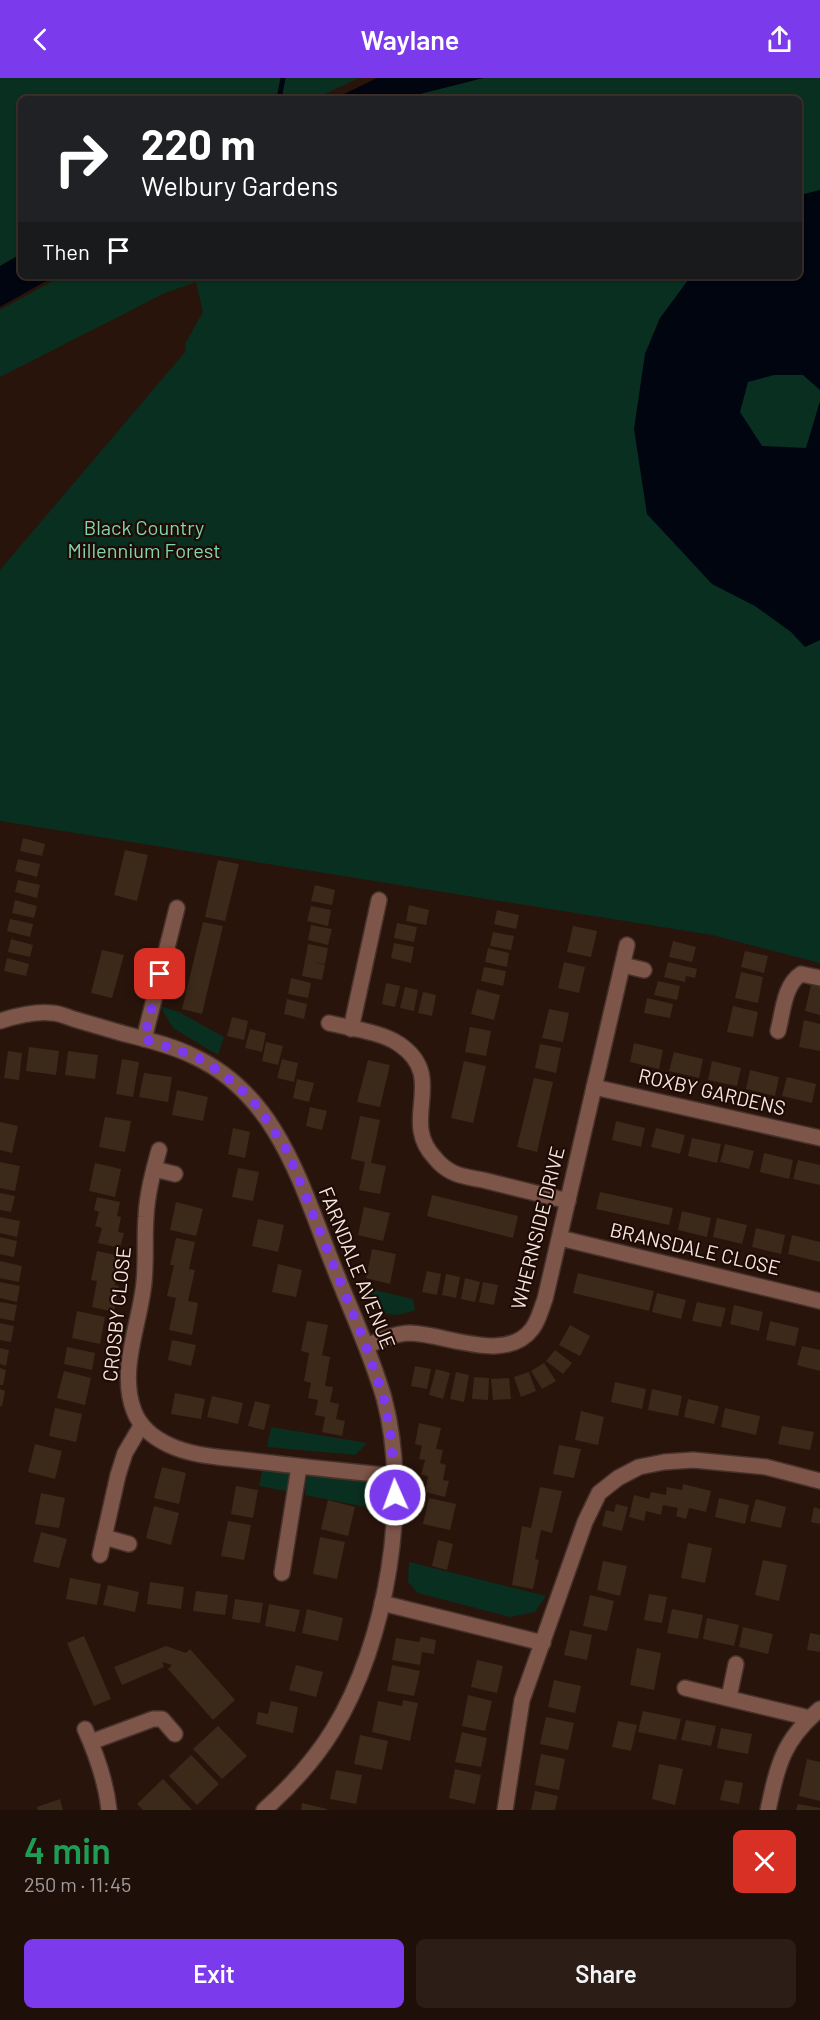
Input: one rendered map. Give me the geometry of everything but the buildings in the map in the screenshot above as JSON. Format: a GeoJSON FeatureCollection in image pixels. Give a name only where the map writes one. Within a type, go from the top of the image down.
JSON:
{"type":"FeatureCollection","features":[{"type":"Feature","properties":{"kind":"street"},"geometry":{"type":"LineString","coordinates":[[351,1029],[379,900]]}},
{"type":"Feature","properties":{"kind":"street"},"geometry":{"type":"LineString","coordinates":[[144,1039],[177,908]]}},
{"type":"Feature","properties":{"kind":"street","name":"WHERNSIDE DRIVE"},"geometry":{"type":"LineString","coordinates":[[366,1346],[408,1333],[496,1347],[521,1339],[532,1330],[538,1319],[560,1238],[627,945]]}},
{"type":"Feature","properties":{"kind":"street"},"geometry":{"type":"LineString","coordinates":[[623,965],[644,970]]}},
{"type":"Feature","properties":{"kind":"street"},"geometry":{"type":"LineString","coordinates":[[778,1030],[793,979],[801,974],[820,978]]}},
{"type":"Feature","properties":{"kind":"street","name":"FARNDALE AVENUE"},"geometry":{"type":"LineString","coordinates":[[0,1021],[19,1015],[53,1013],[176,1048],[213,1067],[239,1087],[258,1107],[288,1152],[366,1346],[384,1399],[391,1437],[395,1514],[382,1603],[362,1671],[334,1729],[293,1783],[264,1810]]}},
{"type":"Feature","properties":{"kind":"street"},"geometry":{"type":"LineString","coordinates":[[329,1023],[386,1038],[398,1043],[411,1055],[420,1069],[424,1082],[419,1120],[420,1133],[426,1148],[452,1173],[568,1201]]}},
{"type":"Feature","properties":{"kind":"street","name":"ROXBY GARDENS"},"geometry":{"type":"LineString","coordinates":[[594,1087],[820,1138]]}},
{"type":"Feature","properties":{"kind":"street","name":"CROSBY CLOSE"},"geometry":{"type":"LineString","coordinates":[[141,1426],[132,1403],[129,1371],[144,1288],[146,1217],[159,1150]]}},
{"type":"Feature","properties":{"kind":"street"},"geometry":{"type":"LineString","coordinates":[[154,1168],[175,1174]]}},
{"type":"Feature","properties":{"kind":"street","name":"BRANSDALE CLOSE"},"geometry":{"type":"LineString","coordinates":[[560,1238],[820,1301]]}},
{"type":"Feature","properties":{"kind":"street"},"geometry":{"type":"LineString","coordinates":[[100,1555],[125,1453],[141,1426],[170,1446],[198,1454],[394,1476]]}},
{"type":"Feature","properties":{"kind":"street"},"geometry":{"type":"LineString","coordinates":[[505,1810],[522,1700],[591,1506],[599,1493],[618,1478],[639,1467],[693,1460],[766,1467],[820,1481]]}},
{"type":"Feature","properties":{"kind":"street"},"geometry":{"type":"LineString","coordinates":[[282,1573],[299,1467]]}},
{"type":"Feature","properties":{"kind":"street"},"geometry":{"type":"LineString","coordinates":[[104,1537],[129,1544]]}},
{"type":"Feature","properties":{"kind":"street"},"geometry":{"type":"LineString","coordinates":[[382,1603],[543,1643]]}},
{"type":"Feature","properties":{"kind":"street"},"geometry":{"type":"LineString","coordinates":[[729,1697],[736,1664]]}},
{"type":"Feature","properties":{"kind":"street"},"geometry":{"type":"LineString","coordinates":[[685,1688],[815,1713],[785,1749],[768,1810]]}},
{"type":"Feature","properties":{"kind":"street"},"geometry":{"type":"LineString","coordinates":[[109,1810],[104,1777],[88,1736],[153,1719],[162,1719],[175,1734]]}},
{"type":"Feature","properties":{"kind":"green space"},"geometry":{"type":"Polygon","coordinates":[[[0,78],[359,78],[320,96],[18,96],[18,256],[0,266],[0,78]]]}},
{"type":"Feature","properties":{"kind":"green space","name":"Black Country Millennium Forest"},"geometry":{"type":"Polygon","coordinates":[[[483,78],[820,78],[820,963],[712,935],[0,821],[0,570],[186,351],[185,344],[203,312],[196,282],[165,293],[0,377],[0,310],[57,279],[802,279],[802,96],[414,96],[483,78]]]}},
{"type":"Feature","properties":{"kind":"green space"},"geometry":{"type":"Polygon","coordinates":[[[160,1006],[179,1012],[224,1037],[218,1055],[173,1028],[160,1006]]]}},
{"type":"Feature","properties":{"kind":"green space"},"geometry":{"type":"Polygon","coordinates":[[[358,1286],[413,1299],[415,1310],[395,1315],[381,1312],[358,1286]]]}},
{"type":"Feature","properties":{"kind":"green space"},"geometry":{"type":"Polygon","coordinates":[[[271,1427],[367,1443],[355,1455],[267,1447],[271,1427]]]}},
{"type":"Feature","properties":{"kind":"green space"},"geometry":{"type":"Polygon","coordinates":[[[263,1466],[290,1469],[291,1492],[259,1486],[263,1466]]]}},
{"type":"Feature","properties":{"kind":"green space"},"geometry":{"type":"Polygon","coordinates":[[[309,1473],[367,1480],[378,1491],[381,1510],[305,1495],[309,1473]]]}},
{"type":"Feature","properties":{"kind":"green space"},"geometry":{"type":"Polygon","coordinates":[[[409,1562],[546,1596],[535,1612],[510,1617],[418,1593],[408,1582],[409,1562]]]}},
{"type":"Feature","properties":{"kind":"shaded area"},"geometry":{"type":"Polygon","coordinates":[[[377,78],[483,78],[414,96],[340,96],[377,78]]]}},
{"type":"Feature","properties":{"kind":"shaded area"},"geometry":{"type":"Polygon","coordinates":[[[820,190],[820,390],[803,375],[774,375],[748,382],[740,412],[762,446],[806,448],[820,401],[820,640],[805,647],[791,632],[755,606],[712,584],[647,514],[634,429],[645,354],[660,318],[689,279],[802,279],[802,194],[820,190]]]}},
{"type":"Feature","properties":{"kind":"shaded area"},"geometry":{"type":"Polygon","coordinates":[[[18,256],[18,279],[50,279],[0,307],[0,266],[18,256]]]}},
{"type":"Feature","properties":{"kind":"waterway"},"geometry":{"type":"LineString","coordinates":[[280,96],[283,78]]}},
{"type":"Feature","properties":{"kind":"route"},"geometry":{"type":"LineString","coordinates":[[160,974],[144,1039],[195,1056],[239,1087],[258,1107],[288,1152],[366,1346],[384,1399],[391,1437],[395,1495]]}}]}
